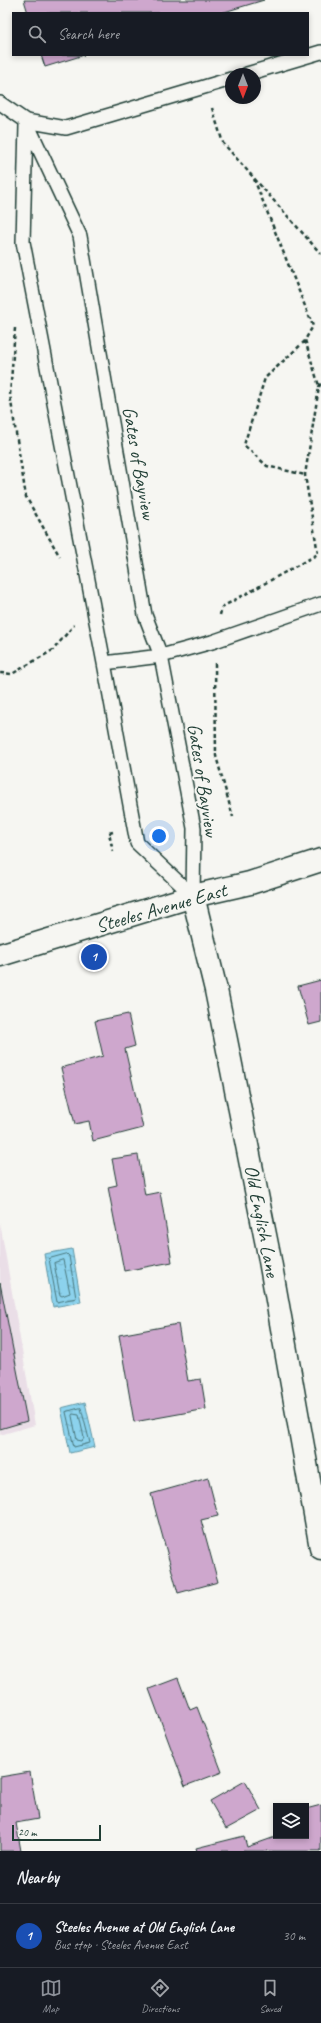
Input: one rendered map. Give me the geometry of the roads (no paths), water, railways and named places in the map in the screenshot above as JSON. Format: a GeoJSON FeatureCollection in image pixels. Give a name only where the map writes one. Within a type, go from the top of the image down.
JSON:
{"type":"FeatureCollection","features":[{"type":"Feature","properties":{"kind":"street","name":"Steeles Avenue East"},"geometry":{"type":"LineString","coordinates":[[0,955],[193,896],[250,883],[321,860]]}},
{"type":"Feature","properties":{"kind":"street","name":"Old English Lane"},"geometry":{"type":"LineString","coordinates":[[193,896],[216,990],[267,1248],[321,1548]]}},
{"type":"Feature","properties":{"kind":"lane"},"geometry":{"type":"LineString","coordinates":[[309,56],[321,52]]}},
{"type":"Feature","properties":{"kind":"lane"},"geometry":{"type":"LineString","coordinates":[[261,70],[308,56]]}},
{"type":"Feature","properties":{"kind":"lane"},"geometry":{"type":"LineString","coordinates":[[193,896],[137,843],[23,242],[26,122],[66,128],[225,81]]}},
{"type":"Feature","properties":{"kind":"lane","name":"Gates of Bayview"},"geometry":{"type":"LineString","coordinates":[[0,103],[26,122],[80,236],[146,616],[161,656],[194,828],[193,896]]}},
{"type":"Feature","properties":{"kind":"lane"},"geometry":{"type":"LineString","coordinates":[[104,663],[161,656],[212,642],[321,604]]}},
{"type":"Feature","properties":{"kind":"water"},"geometry":{"type":"Polygon","coordinates":[[[72,1249],[81,1302],[53,1307],[44,1254],[72,1249]]]}},
{"type":"Feature","properties":{"kind":"water"},"geometry":{"type":"Polygon","coordinates":[[[85,1402],[95,1447],[70,1453],[61,1408],[85,1402]]]}},
{"type":"Feature","properties":{"kind":"place","name":"Steeles Avenue at Old English Lane"},"geometry":{"type":"Point","coordinates":[94,957]}}]}
